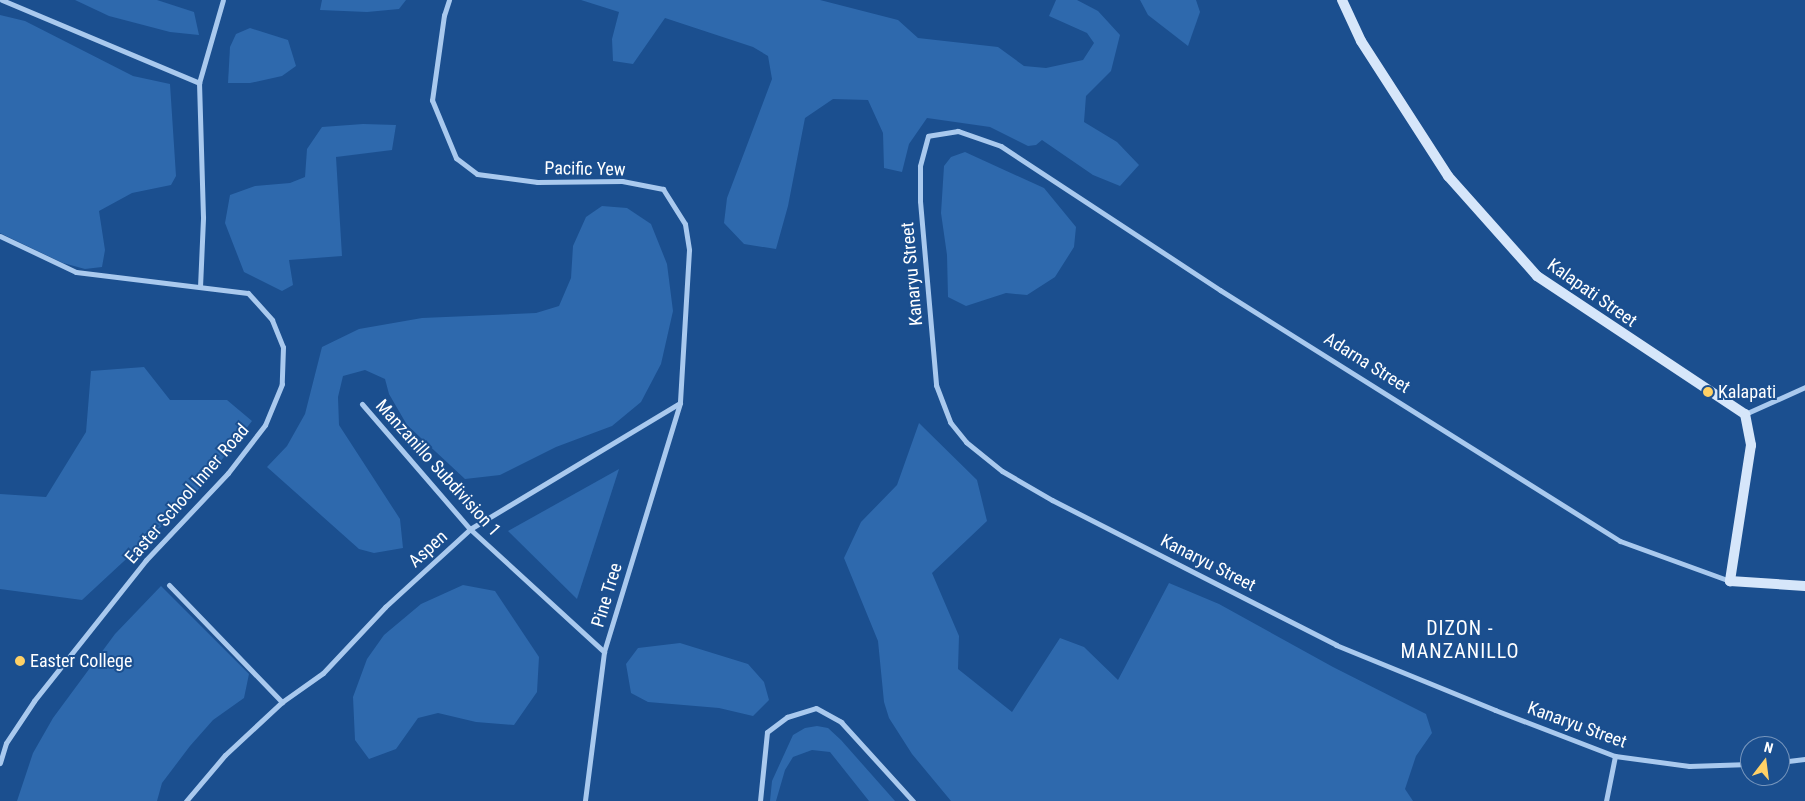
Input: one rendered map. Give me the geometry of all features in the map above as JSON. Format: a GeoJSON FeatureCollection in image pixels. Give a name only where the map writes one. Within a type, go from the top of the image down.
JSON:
{"type":"FeatureCollection","features":[{"type":"Feature","properties":{"kind":"street"},"geometry":{"type":"LineString","coordinates":[[2,0],[199,83]]}},
{"type":"Feature","properties":{"kind":"street"},"geometry":{"type":"LineString","coordinates":[[200,287],[203,217],[199,83],[223,0]]}},
{"type":"Feature","properties":{"kind":"street","name":"Pacific Yew"},"geometry":{"type":"LineString","coordinates":[[449,0],[444,15],[432,100],[456,158],[477,174],[537,182],[622,181],[663,189],[684,224],[689,250],[680,403]]}},
{"type":"Feature","properties":{"kind":"street","name":"Kalapati Street"},"geometry":{"type":"LineString","coordinates":[[1342,0],[1361,41],[1448,176],[1537,276],[1745,414]]}},
{"type":"Feature","properties":{"kind":"street","name":"Adarna Street"},"geometry":{"type":"LineString","coordinates":[[928,136],[958,131],[1001,146],[1220,290],[1620,540],[1730,581],[1805,586]]}},
{"type":"Feature","properties":{"kind":"street","name":"Kanaryu Street"},"geometry":{"type":"LineString","coordinates":[[928,136],[920,166],[920,201],[936,385],[950,422],[966,442],[1002,471],[1052,500],[1336,645],[1615,756],[1689,766],[1740,764]]}},
{"type":"Feature","properties":{"kind":"street","name":"Easter School Inner Road"},"geometry":{"type":"LineString","coordinates":[[0,236],[76,272],[248,293],[272,320],[283,347],[282,384],[264,425],[228,473],[146,560],[34,702],[6,743],[0,763]]}},
{"type":"Feature","properties":{"kind":"street"},"geometry":{"type":"LineString","coordinates":[[1730,581],[1751,445],[1745,414],[1805,387]]}},
{"type":"Feature","properties":{"kind":"street","name":"Aspen"},"geometry":{"type":"LineString","coordinates":[[186,801],[225,755],[282,702],[323,673],[384,607],[470,529],[680,403]]}},
{"type":"Feature","properties":{"kind":"street","name":"Pine Tree"},"geometry":{"type":"LineString","coordinates":[[585,801],[604,652],[680,403]]}},
{"type":"Feature","properties":{"kind":"street","name":"Manzanillo Subdivision 1"},"geometry":{"type":"LineString","coordinates":[[362,404],[470,529],[604,652]]}},
{"type":"Feature","properties":{"kind":"street"},"geometry":{"type":"LineString","coordinates":[[169,585],[282,702]]}},
{"type":"Feature","properties":{"kind":"street"},"geometry":{"type":"LineString","coordinates":[[760,801],[767,732],[802,710],[816,708],[828,713],[841,722],[913,801]]}},
{"type":"Feature","properties":{"kind":"street"},"geometry":{"type":"LineString","coordinates":[[1606,801],[1615,756]]}},
{"type":"Feature","properties":{"kind":"street"},"geometry":{"type":"LineString","coordinates":[[1790,761],[1805,759]]}},
{"type":"Feature","properties":{"kind":"shaded area"},"geometry":{"type":"Polygon","coordinates":[[[75,0],[157,0],[194,12],[199,35],[170,32],[109,16],[75,0]]]}},
{"type":"Feature","properties":{"kind":"shaded area"},"geometry":{"type":"Polygon","coordinates":[[[322,0],[406,0],[399,9],[367,12],[320,10],[322,0]]]}},
{"type":"Feature","properties":{"kind":"shaded area"},"geometry":{"type":"Polygon","coordinates":[[[581,0],[820,0],[898,20],[918,38],[998,47],[1024,66],[1046,68],[1083,60],[1094,43],[1087,33],[1049,16],[1056,0],[1077,0],[1098,11],[1120,35],[1111,71],[1086,96],[1084,122],[1117,142],[1139,165],[1120,186],[1093,175],[1042,140],[1036,145],[1028,146],[990,127],[927,118],[909,144],[902,172],[884,168],[883,133],[868,100],[833,99],[805,118],[788,206],[776,249],[744,244],[724,223],[727,198],[772,79],[768,56],[753,47],[665,18],[633,64],[613,61],[612,39],[619,12],[581,0]]]}},
{"type":"Feature","properties":{"kind":"shaded area"},"geometry":{"type":"Polygon","coordinates":[[[1140,0],[1196,0],[1200,12],[1188,46],[1148,15],[1140,0]]]}},
{"type":"Feature","properties":{"kind":"shaded area"},"geometry":{"type":"Polygon","coordinates":[[[0,15],[25,21],[133,76],[170,84],[176,176],[171,185],[132,193],[99,211],[105,250],[102,267],[85,269],[63,263],[0,233],[0,15]]]}},
{"type":"Feature","properties":{"kind":"shaded area"},"geometry":{"type":"Polygon","coordinates":[[[250,28],[288,40],[296,66],[282,76],[250,83],[228,83],[230,47],[236,34],[250,28]]]}},
{"type":"Feature","properties":{"kind":"shaded area"},"geometry":{"type":"Polygon","coordinates":[[[363,124],[396,125],[392,150],[336,157],[342,256],[289,260],[293,285],[282,291],[244,272],[225,223],[230,195],[255,186],[290,183],[305,177],[307,149],[322,127],[363,124]]]}},
{"type":"Feature","properties":{"kind":"shaded area"},"geometry":{"type":"Polygon","coordinates":[[[965,152],[1044,188],[1076,227],[1074,247],[1055,277],[1027,295],[1006,293],[966,306],[948,297],[947,255],[941,213],[944,166],[951,157],[965,152]]]}},
{"type":"Feature","properties":{"kind":"shaded area"},"geometry":{"type":"Polygon","coordinates":[[[602,206],[627,208],[651,224],[667,264],[673,311],[661,364],[641,402],[612,426],[556,447],[500,475],[465,479],[407,425],[389,394],[385,379],[365,370],[343,376],[338,397],[339,425],[400,519],[403,548],[374,553],[359,549],[267,467],[287,446],[305,414],[322,347],[359,329],[422,318],[536,313],[559,306],[571,278],[573,246],[586,217],[602,206]]]}},
{"type":"Feature","properties":{"kind":"shaded area"},"geometry":{"type":"Polygon","coordinates":[[[144,367],[170,400],[227,400],[252,421],[191,499],[82,600],[0,589],[0,494],[46,497],[86,432],[91,371],[144,367]]]}},
{"type":"Feature","properties":{"kind":"shaded area"},"geometry":{"type":"Polygon","coordinates":[[[919,423],[977,480],[987,521],[932,573],[959,636],[958,669],[1012,712],[1060,638],[1084,647],[1118,680],[1169,583],[1219,604],[1333,667],[1426,714],[1432,733],[1416,756],[1405,789],[1413,801],[951,801],[912,754],[889,718],[884,702],[878,641],[844,558],[861,522],[897,485],[919,423]]]}},
{"type":"Feature","properties":{"kind":"shaded area"},"geometry":{"type":"Polygon","coordinates":[[[619,469],[577,599],[508,531],[619,469]]]}},
{"type":"Feature","properties":{"kind":"shaded area"},"geometry":{"type":"Polygon","coordinates":[[[463,585],[495,591],[539,657],[537,692],[514,725],[476,722],[438,713],[418,718],[396,749],[369,759],[355,740],[353,697],[367,659],[384,635],[421,604],[463,585]]]}},
{"type":"Feature","properties":{"kind":"shaded area"},"geometry":{"type":"Polygon","coordinates":[[[161,586],[249,674],[244,698],[213,720],[190,746],[162,783],[157,801],[17,801],[33,753],[53,718],[115,634],[161,586]]]}},
{"type":"Feature","properties":{"kind":"shaded area"},"geometry":{"type":"Polygon","coordinates":[[[680,643],[748,664],[764,682],[769,700],[753,716],[719,708],[648,702],[631,693],[626,664],[638,648],[680,643]]]}},
{"type":"Feature","properties":{"kind":"shaded area"},"geometry":{"type":"Polygon","coordinates":[[[817,726],[828,728],[841,740],[895,801],[869,801],[830,752],[812,750],[793,757],[785,770],[776,801],[770,801],[772,781],[793,735],[805,728],[817,726]]]}},
{"type":"Feature","properties":{"kind":"place","name":"Kalapati"},"geometry":{"type":"Point","coordinates":[1708,392]}},
{"type":"Feature","properties":{"kind":"place","name":"Easter College"},"geometry":{"type":"Point","coordinates":[20,661]}},
{"type":"Feature","properties":{"kind":"district","name":"DIZON - MANZANILLO"},"geometry":{"type":"Point","coordinates":[1460,640]}}]}
